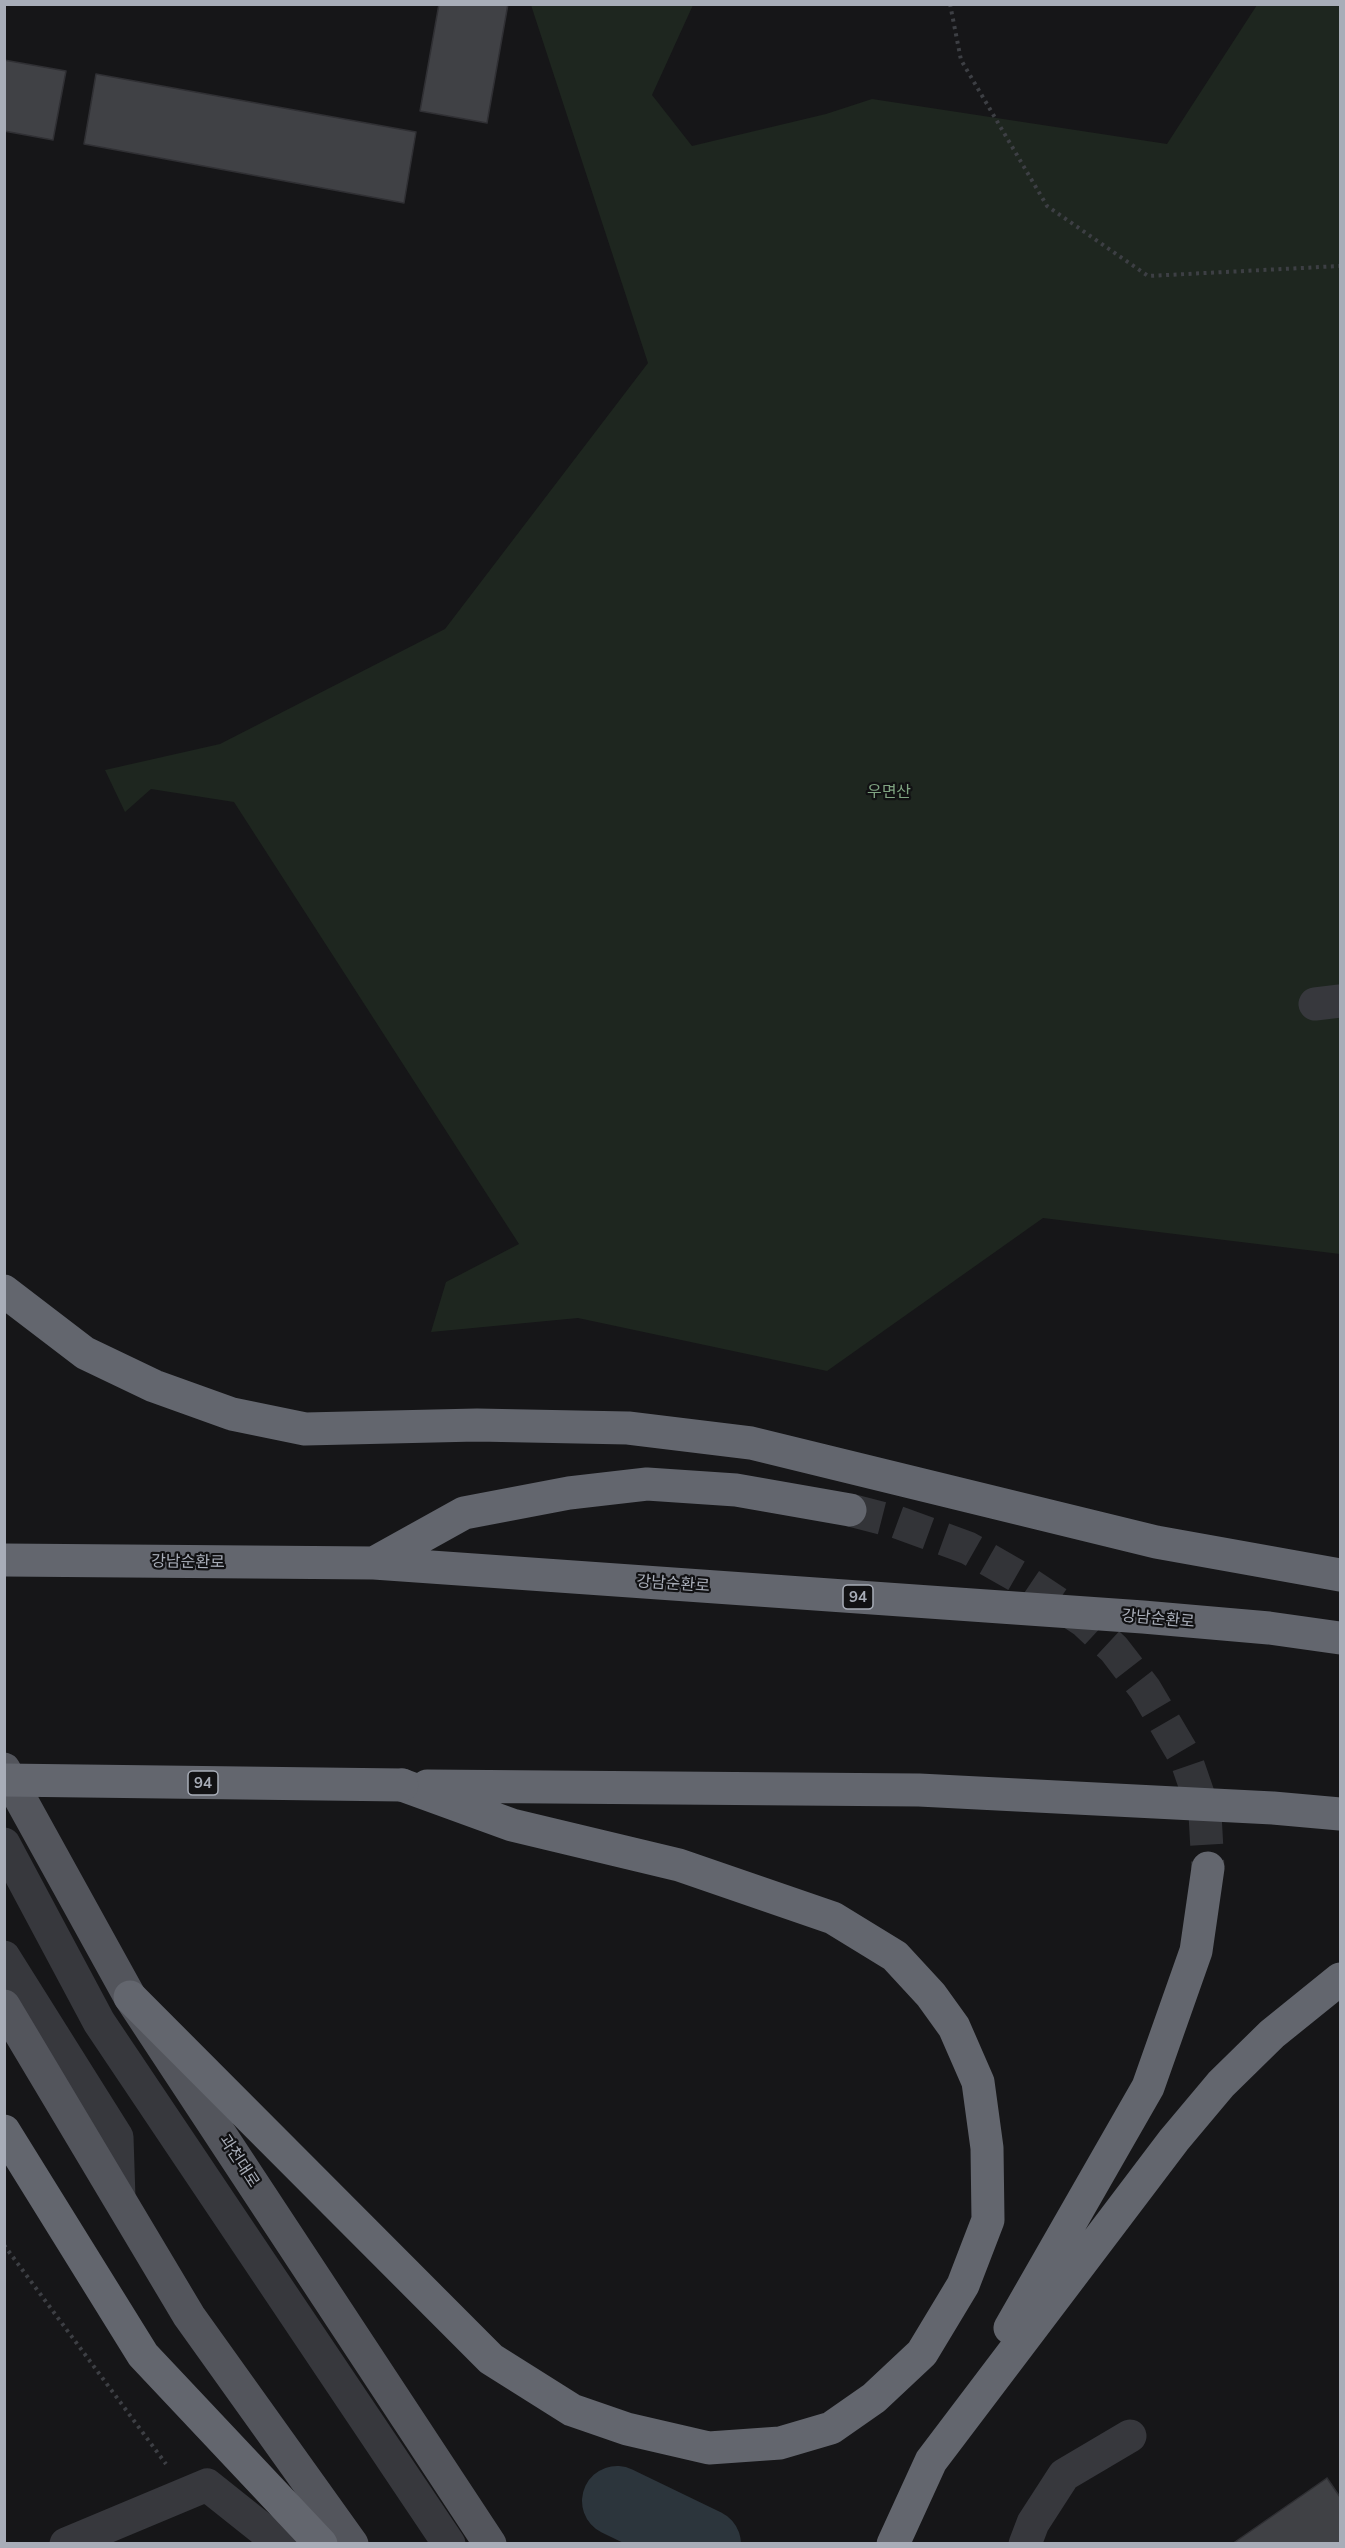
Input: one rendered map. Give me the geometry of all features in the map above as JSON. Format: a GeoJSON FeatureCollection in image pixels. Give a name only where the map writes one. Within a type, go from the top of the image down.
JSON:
{"type":"FeatureCollection","features":[{"type":"Feature","properties":{"kind":"highway"},"geometry":{"type":"LineString","coordinates":[[4,1291],[85,1353],[154,1386],[232,1414],[305,1429],[477,1425],[628,1428],[751,1443],[1156,1542],[1341,1575]]}},
{"type":"Feature","properties":{"kind":"highway"},"geometry":{"type":"LineString","coordinates":[[374,1563],[464,1514],[592,1490],[647,1484],[725,1490],[850,1510]]}},
{"type":"Feature","properties":{"kind":"highway","name":"강남순환로"},"geometry":{"type":"LineString","coordinates":[[4,1560],[374,1563],[1143,1617],[1269,1628],[1341,1638]]}},
{"type":"Feature","properties":{"kind":"highway","name":"94"},"geometry":{"type":"LineString","coordinates":[[4,1780],[919,1791],[1273,1808],[1341,1814]]}},
{"type":"Feature","properties":{"kind":"highway"},"geometry":{"type":"LineString","coordinates":[[130,1997],[491,2359],[572,2410],[627,2429],[709,2448],[780,2443],[831,2428],[874,2398],[922,2353],[963,2285],[988,2220],[987,2148],[978,2082],[954,2027],[931,1995],[895,1956],[834,1918],[679,1865],[512,1825],[402,1785]]}},
{"type":"Feature","properties":{"kind":"highway"},"geometry":{"type":"LineString","coordinates":[[893,2544],[931,2461],[1149,2087],[1196,1951],[1208,1868]]}},
{"type":"Feature","properties":{"kind":"highway"},"geometry":{"type":"LineString","coordinates":[[931,2461],[1174,2140],[1221,2084],[1272,2034],[1341,1979]]}},
{"type":"Feature","properties":{"kind":"highway"},"geometry":{"type":"LineString","coordinates":[[4,2131],[143,2355],[321,2544]]}},
{"type":"Feature","properties":{"kind":"main road","name":"과천대로"},"geometry":{"type":"LineString","coordinates":[[4,1769],[130,1997],[490,2544]]}},
{"type":"Feature","properties":{"kind":"main road"},"geometry":{"type":"LineString","coordinates":[[4,2006],[189,2316],[352,2544]]}},
{"type":"Feature","properties":{"kind":"lane"},"geometry":{"type":"LineString","coordinates":[[4,1844],[99,2022],[449,2544]]}},
{"type":"Feature","properties":{"kind":"lane"},"geometry":{"type":"LineString","coordinates":[[4,1957],[117,2137],[119,2198]]}},
{"type":"Feature","properties":{"kind":"lane"},"geometry":{"type":"LineString","coordinates":[[1025,2544],[1033,2523],[1064,2475],[1130,2436]]}},
{"type":"Feature","properties":{"kind":"lane"},"geometry":{"type":"LineString","coordinates":[[66,2544],[207,2485],[281,2544]]}},
{"type":"Feature","properties":{"kind":"path"},"geometry":{"type":"LineString","coordinates":[[950,4],[962,60],[1047,206],[1148,276],[1341,266]]}},
{"type":"Feature","properties":{"kind":"path"},"geometry":{"type":"LineString","coordinates":[[4,2245],[188,2493]]}},
{"type":"Feature","properties":{"kind":"green space","name":"우면산"},"geometry":{"type":"Polygon","coordinates":[[[531,5],[693,5],[652,95],[692,146],[826,114],[872,99],[1167,144],[1257,5],[1340,5],[1340,1254],[1043,1218],[827,1371],[578,1318],[431,1332],[446,1282],[519,1244],[234,802],[151,789],[125,812],[105,770],[220,744],[445,629],[648,363],[531,5]]]}},
{"type":"Feature","properties":{"kind":"building"},"geometry":{"type":"Polygon","coordinates":[[[439,4],[508,4],[487,123],[420,111],[439,4]]]}},
{"type":"Feature","properties":{"kind":"building"},"geometry":{"type":"Polygon","coordinates":[[[4,60],[66,71],[53,140],[4,131],[4,60]]]}},
{"type":"Feature","properties":{"kind":"building"},"geometry":{"type":"Polygon","coordinates":[[[96,74],[416,132],[404,203],[84,144],[96,74]]]}},
{"type":"Feature","properties":{"kind":"building"},"geometry":{"type":"Polygon","coordinates":[[[1327,2478],[1340,2497],[1340,2544],[1232,2544],[1327,2478]]]}},
{"type":"Feature","properties":{"kind":"waterway"},"geometry":{"type":"LineString","coordinates":[[617,2501],[706,2544]]}},
{"type":"Feature","properties":{"kind":"tunnel"},"geometry":{"type":"LineString","coordinates":[[850,1510],[897,1522],[968,1548],[1017,1576],[1084,1621],[1114,1649],[1145,1689],[1186,1759],[1205,1814],[1208,1868]]}}]}
